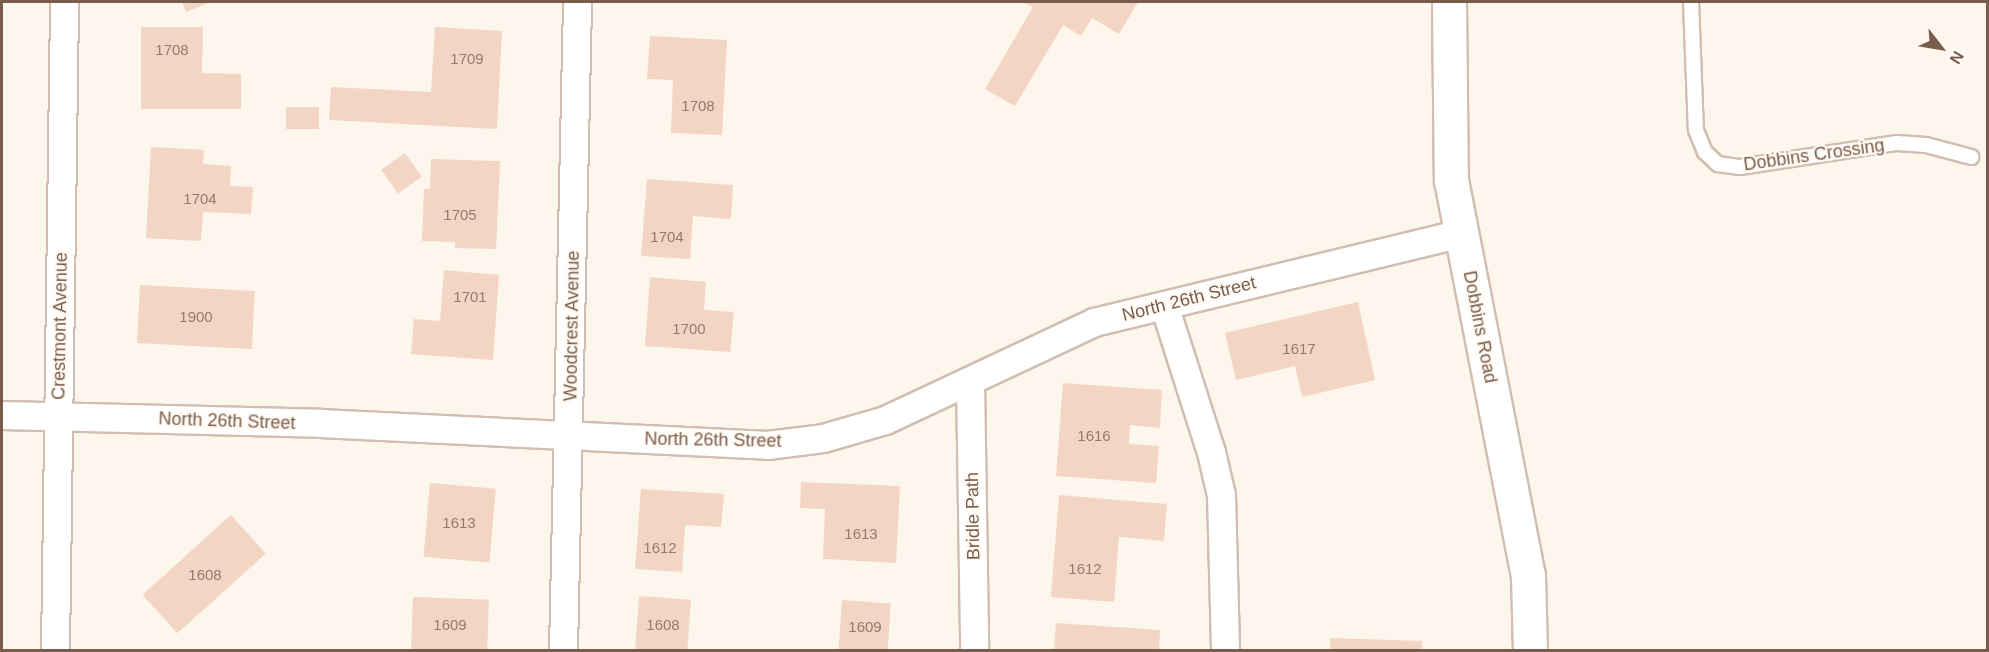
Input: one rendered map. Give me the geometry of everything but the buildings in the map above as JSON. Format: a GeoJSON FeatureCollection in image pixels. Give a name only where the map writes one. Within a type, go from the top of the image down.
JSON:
{"type":"FeatureCollection","features":[{"type":"Feature","properties":{"kind":"street","name":"Crestmont Avenue"},"geometry":{"type":"LineString","coordinates":[[56,651],[64,2]]}},
{"type":"Feature","properties":{"kind":"street","name":"Woodcrest Avenue"},"geometry":{"type":"LineString","coordinates":[[563,651],[570,435],[577,2]]}},
{"type":"Feature","properties":{"kind":"street","name":"Dobbins Road"},"geometry":{"type":"LineString","coordinates":[[1449,2],[1451,180],[1528,575],[1530,651]]}},
{"type":"Feature","properties":{"kind":"street","name":"North 26th Street"},"geometry":{"type":"LineString","coordinates":[[2,415],[570,435],[767,445],[823,438],[885,420],[1094,322],[1461,233]]}},
{"type":"Feature","properties":{"kind":"street"},"geometry":{"type":"LineString","coordinates":[[1164,305],[1211,452],[1221,495],[1225,651]]}},
{"type":"Feature","properties":{"kind":"street","name":"Bridle Path"},"geometry":{"type":"LineString","coordinates":[[970,381],[974,651]]}},
{"type":"Feature","properties":{"kind":"lane","name":"Dobbins Crossing"},"geometry":{"type":"LineString","coordinates":[[1690,2],[1696,130],[1705,152],[1718,164],[1740,168],[1897,143],[1926,145],[1971,157]]}}]}
